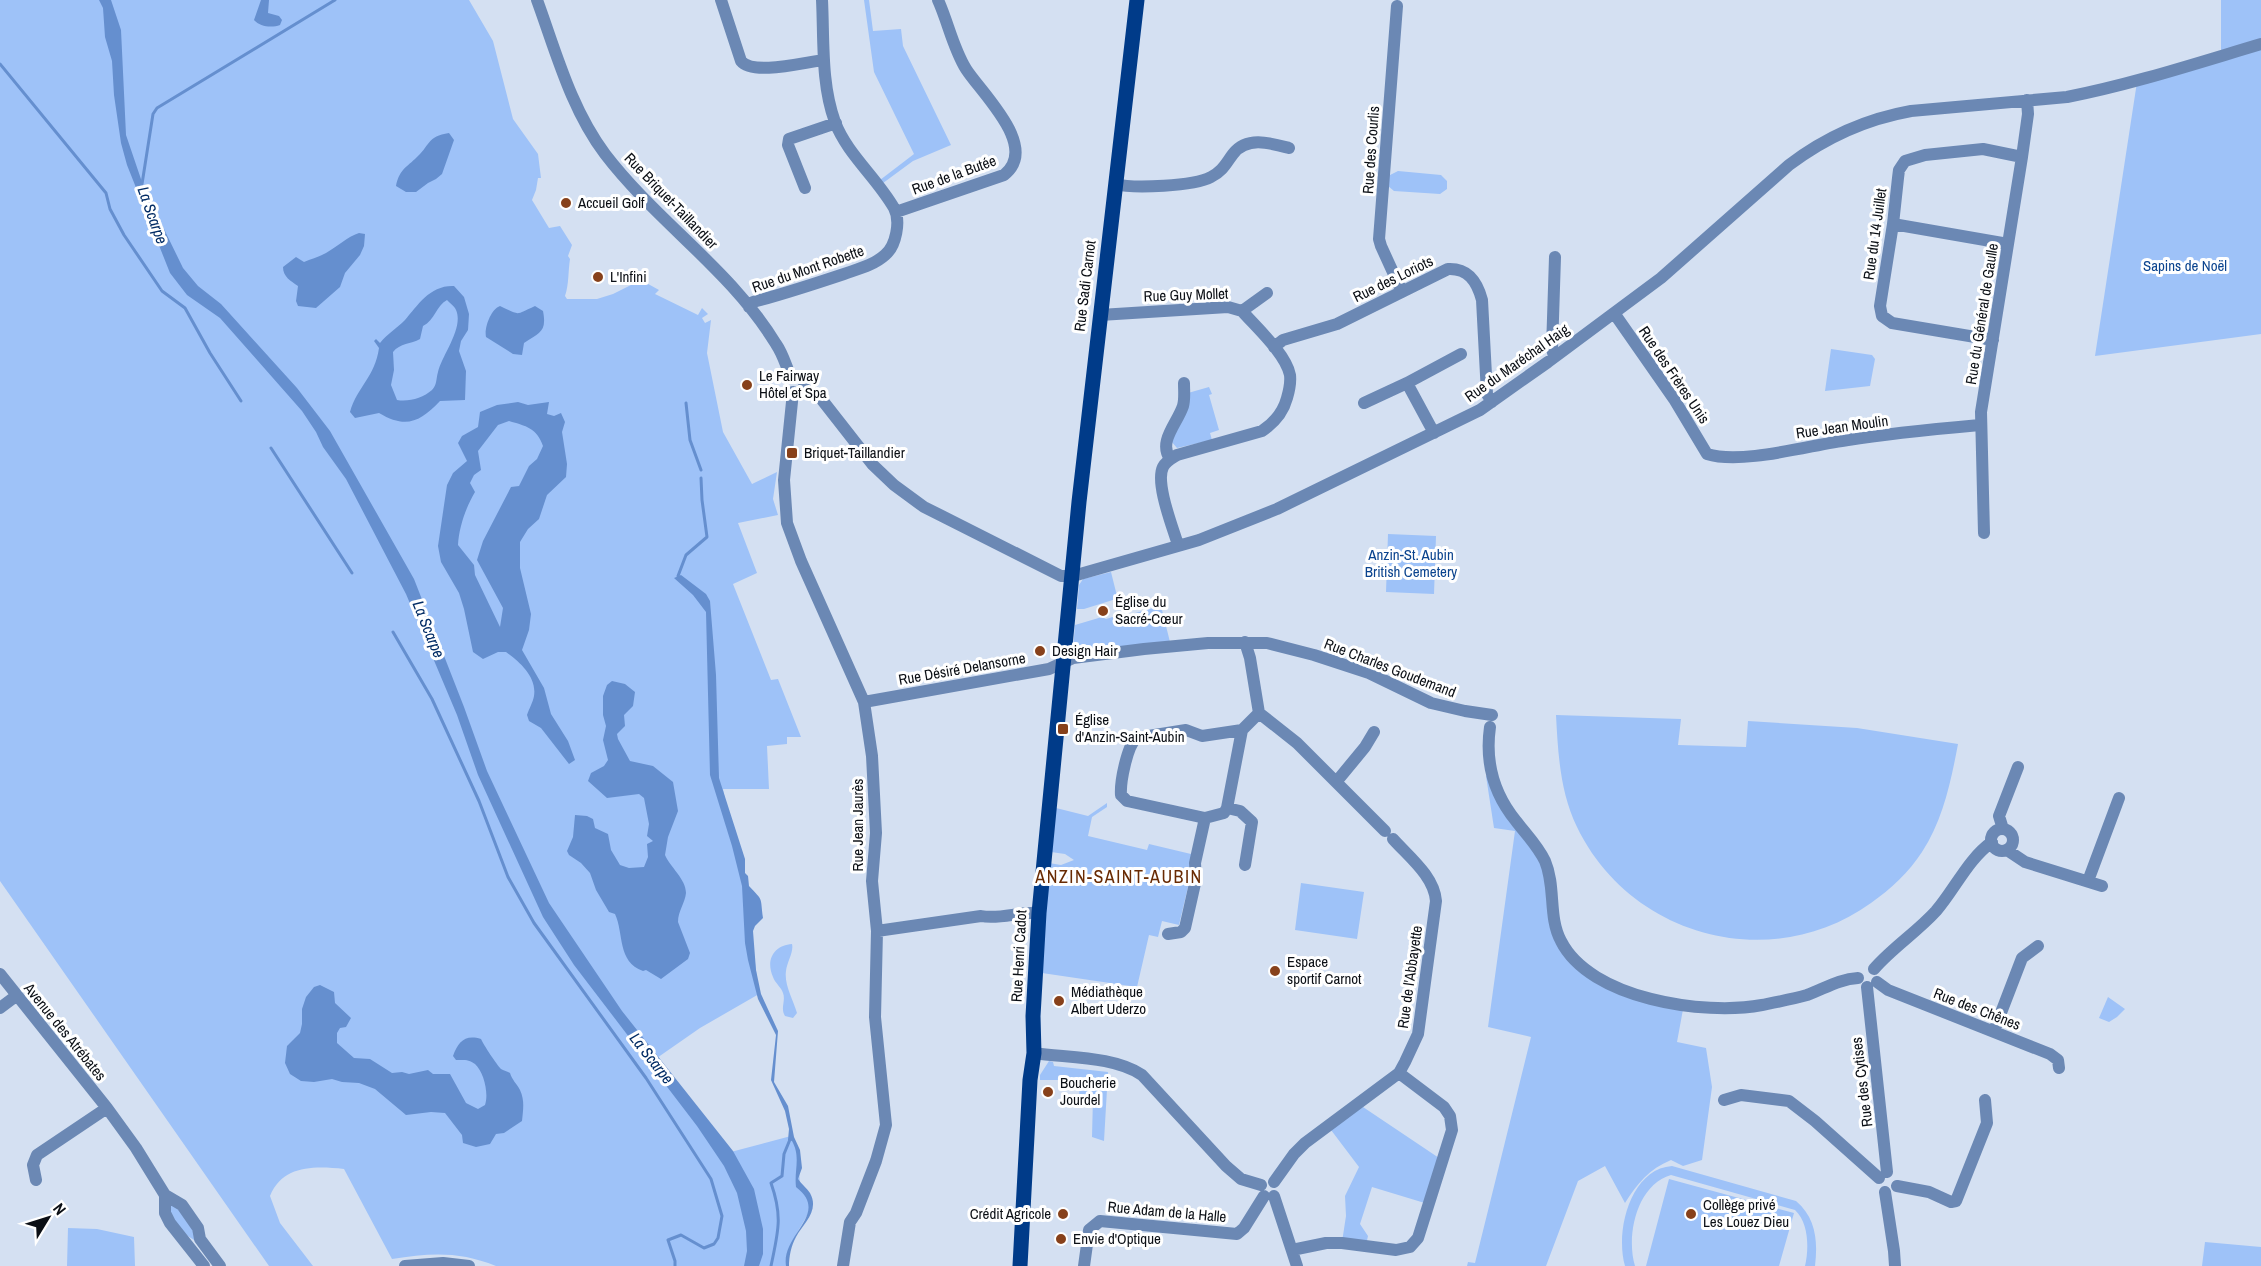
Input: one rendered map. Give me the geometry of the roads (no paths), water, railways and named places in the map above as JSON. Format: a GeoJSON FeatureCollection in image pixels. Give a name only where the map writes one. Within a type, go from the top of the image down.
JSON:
{"type":"FeatureCollection","features":[{"type":"Feature","properties":{"kind":"main road","name":"Rue Sadi Carnot"},"geometry":{"type":"LineString","coordinates":[[1073,576],[1100,315],[1137,0]]}},
{"type":"Feature","properties":{"kind":"main road","name":"Rue Henri Cadot"},"geometry":{"type":"LineString","coordinates":[[1020,1266],[1034,1053],[1033,1016],[1039,913],[1073,576]]}},
{"type":"Feature","properties":{"kind":"street","name":"Rue Briquet-Taillandier"},"geometry":{"type":"LineString","coordinates":[[537,0],[568,87],[586,125],[604,153],[636,190],[717,270],[749,307],[777,344],[791,377],[787,384],[788,389],[798,390]]}},
{"type":"Feature","properties":{"kind":"street"},"geometry":{"type":"LineString","coordinates":[[721,0],[741,61],[745,66],[756,69],[825,60]]}},
{"type":"Feature","properties":{"kind":"street"},"geometry":{"type":"LineString","coordinates":[[822,0],[827,93],[836,123],[846,143],[884,192],[896,212]]}},
{"type":"Feature","properties":{"kind":"street","name":"Rue de la Butée"},"geometry":{"type":"LineString","coordinates":[[896,212],[1004,175],[1016,159],[1012,136],[1003,117],[965,68],[938,0]]}},
{"type":"Feature","properties":{"kind":"street","name":"Rue des Courlis"},"geometry":{"type":"LineString","coordinates":[[1397,6],[1379,239],[1402,291]]}},
{"type":"Feature","properties":{"kind":"street","name":"Rue du Maréchal Haig"},"geometry":{"type":"LineString","coordinates":[[1073,576],[1199,540],[1277,510],[1426,434],[1434,433],[1442,427],[1455,423],[1492,402],[1661,278],[1810,149],[1866,122],[1911,111],[2067,97],[2137,82],[2221,54],[2261,44]]}},
{"type":"Feature","properties":{"kind":"street","name":"Rue du Général de Gaulle"},"geometry":{"type":"LineString","coordinates":[[1984,533],[1981,412],[2022,157],[2028,114],[2027,100]]}},
{"type":"Feature","properties":{"kind":"street"},"geometry":{"type":"LineString","coordinates":[[804,180],[788,145],[788,136],[836,123]]}},
{"type":"Feature","properties":{"kind":"street"},"geometry":{"type":"LineString","coordinates":[[1115,184],[1137,188],[1196,182],[1210,178],[1225,167],[1233,154],[1244,145],[1269,143],[1289,148]]}},
{"type":"Feature","properties":{"kind":"street","name":"Rue du 14 Juillet"},"geometry":{"type":"LineString","coordinates":[[1993,340],[1892,323],[1882,316],[1880,306],[1899,170],[1910,158],[1983,149],[2022,157]]}},
{"type":"Feature","properties":{"kind":"street","name":"Rue du Mont Robette"},"geometry":{"type":"LineString","coordinates":[[749,307],[753,302],[798,290],[869,265],[886,254],[897,232],[896,212]]}},
{"type":"Feature","properties":{"kind":"street"},"geometry":{"type":"LineString","coordinates":[[1893,224],[2008,244]]}},
{"type":"Feature","properties":{"kind":"street"},"geometry":{"type":"LineString","coordinates":[[1554,356],[1552,349],[1555,257]]}},
{"type":"Feature","properties":{"kind":"street","name":"Rue des Loriots"},"geometry":{"type":"LineString","coordinates":[[1274,347],[1283,340],[1337,324],[1448,269],[1460,268],[1472,277],[1482,300],[1486,394],[1492,402]]}},
{"type":"Feature","properties":{"kind":"street","name":"Rue Guy Mollet"},"geometry":{"type":"LineString","coordinates":[[1100,315],[1228,307],[1242,311],[1267,293]]}},
{"type":"Feature","properties":{"kind":"street"},"geometry":{"type":"LineString","coordinates":[[1178,545],[1162,488],[1163,468],[1177,454],[1262,431],[1272,425],[1280,415],[1286,401],[1290,382],[1286,364],[1242,311]]}},
{"type":"Feature","properties":{"kind":"street","name":"Rue des Frères Unis"},"geometry":{"type":"LineString","coordinates":[[1614,313],[1674,399],[1707,454]]}},
{"type":"Feature","properties":{"kind":"street"},"geometry":{"type":"LineString","coordinates":[[1364,403],[1461,354]]}},
{"type":"Feature","properties":{"kind":"street"},"geometry":{"type":"LineString","coordinates":[[1170,459],[1166,452],[1166,442],[1184,404],[1184,383]]}},
{"type":"Feature","properties":{"kind":"street"},"geometry":{"type":"LineString","coordinates":[[1407,383],[1434,433]]}},
{"type":"Feature","properties":{"kind":"street"},"geometry":{"type":"LineString","coordinates":[[798,390],[819,396],[873,465],[894,485],[924,507],[1061,576],[1073,576]]}},
{"type":"Feature","properties":{"kind":"street","name":"Rue Jean Jaurès"},"geometry":{"type":"LineString","coordinates":[[798,390],[784,480],[787,523],[864,702],[872,756],[876,827],[872,881],[877,931],[875,1017],[886,1125],[876,1161],[856,1213],[850,1222],[843,1266]]}},
{"type":"Feature","properties":{"kind":"street","name":"Rue Jean Moulin"},"geometry":{"type":"LineString","coordinates":[[1707,454],[1723,457],[1775,453],[1849,440],[1981,425]]}},
{"type":"Feature","properties":{"kind":"street"},"geometry":{"type":"LineString","coordinates":[[1242,730],[1202,736],[1186,730],[1136,738],[1132,741],[1120,788],[1121,795],[1127,801],[1204,818],[1224,813],[1227,808],[1242,730],[1259,713],[1250,657],[1245,642]]}},
{"type":"Feature","properties":{"kind":"street","name":"Rue Charles Goudemand"},"geometry":{"type":"LineString","coordinates":[[1064,663],[1076,658],[1144,649],[1245,642],[1267,643],[1369,673],[1431,703],[1465,711],[1491,721],[1489,754],[1491,773],[1499,795],[1544,859],[1551,883],[1559,939],[1568,954],[1580,966],[1610,985],[1665,1003],[1735,1008],[1762,1005],[1807,994],[1847,978],[1869,979]]}},
{"type":"Feature","properties":{"kind":"street","name":"Rue Désiré Delansorne"},"geometry":{"type":"LineString","coordinates":[[864,702],[1049,669],[1064,663]]}},
{"type":"Feature","properties":{"kind":"street","name":"Rue de l'Abbayette"},"geometry":{"type":"LineString","coordinates":[[1259,713],[1297,743],[1389,835],[1432,882],[1437,902],[1418,1034],[1398,1072],[1305,1143],[1294,1154],[1268,1190]]}},
{"type":"Feature","properties":{"kind":"street"},"geometry":{"type":"LineString","coordinates":[[1337,781],[1365,747],[1374,732]]}},
{"type":"Feature","properties":{"kind":"street"},"geometry":{"type":"LineString","coordinates":[[2007,850],[2011,846],[2013,837],[2003,829],[1999,816],[2018,766]]}},
{"type":"Feature","properties":{"kind":"street"},"geometry":{"type":"LineString","coordinates":[[2088,881],[2120,798]]}},
{"type":"Feature","properties":{"kind":"street"},"geometry":{"type":"LineString","coordinates":[[1227,808],[1240,811],[1252,822],[1245,865]]}},
{"type":"Feature","properties":{"kind":"street"},"geometry":{"type":"LineString","coordinates":[[1168,934],[1181,932],[1185,928],[1196,879],[1195,863],[1204,818]]}},
{"type":"Feature","properties":{"kind":"street"},"geometry":{"type":"LineString","coordinates":[[1869,979],[1951,894],[1979,853],[1992,842],[1994,833],[2003,829]]}},
{"type":"Feature","properties":{"kind":"street"},"geometry":{"type":"LineString","coordinates":[[1992,842],[1997,849],[2007,850],[2025,862],[2102,886]]}},
{"type":"Feature","properties":{"kind":"street"},"geometry":{"type":"LineString","coordinates":[[877,931],[981,916],[1028,911],[1039,913]]}},
{"type":"Feature","properties":{"kind":"street"},"geometry":{"type":"LineString","coordinates":[[1994,1031],[2022,958],[2038,946]]}},
{"type":"Feature","properties":{"kind":"street","name":"Avenue des Atrébates"},"geometry":{"type":"LineString","coordinates":[[0,974],[107,1108],[136,1148],[165,1195],[182,1205],[198,1228],[200,1239],[220,1266]]}},
{"type":"Feature","properties":{"kind":"street","name":"Rue des Chênes"},"geometry":{"type":"LineString","coordinates":[[1869,979],[1888,990],[2050,1054],[2058,1060],[2059,1068]]}},
{"type":"Feature","properties":{"kind":"street","name":"Rue des Cytises"},"geometry":{"type":"LineString","coordinates":[[1869,979],[1883,1175]]}},
{"type":"Feature","properties":{"kind":"street"},"geometry":{"type":"LineString","coordinates":[[0,1008],[16,996]]}},
{"type":"Feature","properties":{"kind":"street"},"geometry":{"type":"LineString","coordinates":[[1034,1053],[1115,1063],[1142,1075],[1226,1166],[1241,1179],[1268,1190],[1297,1266]]}},
{"type":"Feature","properties":{"kind":"street"},"geometry":{"type":"LineString","coordinates":[[1292,1250],[1342,1242],[1396,1250],[1410,1247],[1418,1238],[1452,1130],[1450,1116],[1444,1107],[1398,1072]]}},
{"type":"Feature","properties":{"kind":"street"},"geometry":{"type":"LineString","coordinates":[[1724,1100],[1741,1095],[1789,1101],[1883,1175],[1897,1178],[1897,1186],[1894,1190],[1885,1192]]}},
{"type":"Feature","properties":{"kind":"street"},"geometry":{"type":"LineString","coordinates":[[1897,1186],[1929,1192],[1951,1202],[1956,1201],[1987,1123],[1985,1100]]}},
{"type":"Feature","properties":{"kind":"street"},"geometry":{"type":"LineString","coordinates":[[36,1180],[33,1165],[37,1155],[107,1108]]}},
{"type":"Feature","properties":{"kind":"street"},"geometry":{"type":"LineString","coordinates":[[1883,1175],[1880,1188],[1885,1192],[1895,1266]]}},
{"type":"Feature","properties":{"kind":"street","name":"Rue Adam de la Halle"},"geometry":{"type":"LineString","coordinates":[[1084,1266],[1089,1230],[1100,1221],[1237,1234],[1244,1228],[1268,1190]]}},
{"type":"Feature","properties":{"kind":"street","name":"Avenue des Atrébates"},"geometry":{"type":"LineString","coordinates":[[165,1195],[165,1213],[170,1223],[204,1266]]}},
{"type":"Feature","properties":{"kind":"street"},"geometry":{"type":"LineString","coordinates":[[405,1266],[443,1263],[469,1266]]}},
{"type":"Feature","properties":{"kind":"water","name":"La Scarpe"},"geometry":{"type":"Polygon","coordinates":[[[99,0],[111,0],[121,30],[126,135],[144,188],[183,268],[198,286],[221,304],[297,388],[330,431],[414,579],[487,771],[549,903],[622,1011],[733,1151],[754,1189],[763,1229],[763,1254],[759,1266],[744,1266],[747,1251],[746,1231],[737,1193],[724,1166],[697,1126],[574,965],[543,917],[478,775],[457,715],[406,594],[346,479],[323,447],[302,411],[220,318],[187,295],[170,273],[127,165],[121,143],[112,61],[105,37],[103,8],[99,0]]]}},
{"type":"Feature","properties":{"kind":"water"},"geometry":{"type":"Polygon","coordinates":[[[261,0],[269,0],[268,13],[279,16],[282,20],[280,25],[266,26],[254,20],[261,0]]]}},
{"type":"Feature","properties":{"kind":"water"},"geometry":{"type":"Polygon","coordinates":[[[449,133],[454,140],[442,174],[416,192],[406,192],[396,186],[403,170],[429,142],[437,136],[449,133]]]}},
{"type":"Feature","properties":{"kind":"water"},"geometry":{"type":"Polygon","coordinates":[[[359,233],[365,234],[364,246],[360,255],[345,273],[340,287],[316,308],[298,306],[296,301],[298,286],[286,276],[283,267],[296,257],[304,262],[321,256],[359,233]]]}},
{"type":"Feature","properties":{"kind":"water"},"geometry":{"type":"Polygon","coordinates":[[[454,286],[464,297],[469,314],[468,330],[461,341],[459,351],[466,371],[465,400],[440,401],[426,414],[412,421],[397,421],[379,413],[355,418],[350,412],[353,403],[377,358],[379,348],[374,341],[376,339],[380,343],[425,297],[431,292],[454,286]],[[447,300],[423,326],[420,339],[402,345],[393,352],[394,370],[391,385],[397,400],[411,400],[420,397],[435,386],[440,365],[457,325],[456,310],[447,300]]]}},
{"type":"Feature","properties":{"kind":"water"},"geometry":{"type":"Polygon","coordinates":[[[500,306],[518,313],[535,306],[543,311],[543,327],[538,334],[524,343],[522,355],[513,354],[486,337],[489,319],[500,306]]]}},
{"type":"Feature","properties":{"kind":"water"},"geometry":{"type":"Polygon","coordinates":[[[549,402],[547,414],[554,416],[561,413],[565,422],[562,432],[567,464],[566,477],[547,495],[539,519],[528,529],[520,542],[520,568],[531,614],[529,630],[522,650],[544,688],[551,714],[568,741],[575,760],[569,764],[541,728],[529,721],[527,715],[533,698],[533,683],[517,660],[506,652],[498,652],[483,659],[473,652],[459,593],[441,562],[438,546],[447,485],[453,473],[467,461],[458,443],[462,436],[478,427],[480,412],[497,405],[549,402]],[[509,421],[498,425],[478,451],[481,470],[474,475],[470,483],[475,492],[463,517],[458,545],[474,565],[475,575],[500,627],[503,608],[477,560],[483,541],[511,487],[519,486],[543,446],[534,431],[509,421]]]}},
{"type":"Feature","properties":{"kind":"water"},"geometry":{"type":"Polygon","coordinates":[[[681,575],[706,594],[710,601],[716,675],[719,778],[745,859],[745,873],[748,876],[749,886],[761,902],[763,918],[753,931],[756,970],[761,994],[778,1031],[774,1082],[788,1106],[794,1137],[800,1150],[802,1168],[798,1179],[809,1191],[813,1200],[812,1211],[793,1244],[789,1266],[786,1266],[786,1255],[807,1215],[808,1206],[805,1197],[796,1187],[795,1147],[792,1141],[788,1140],[789,1129],[785,1111],[771,1080],[776,1035],[758,999],[748,960],[742,886],[710,775],[706,612],[693,595],[674,578],[681,575]]]}},
{"type":"Feature","properties":{"kind":"water"},"geometry":{"type":"Polygon","coordinates":[[[612,681],[625,684],[635,692],[633,706],[624,715],[625,726],[617,734],[618,739],[630,761],[653,766],[673,782],[678,811],[668,837],[665,855],[685,888],[686,893],[678,922],[690,953],[688,959],[661,979],[646,970],[635,967],[629,961],[625,954],[615,914],[609,912],[596,890],[590,873],[567,851],[573,837],[575,815],[593,819],[595,828],[608,834],[611,850],[620,865],[629,868],[644,867],[648,857],[647,844],[653,841],[647,836],[649,824],[644,798],[639,794],[607,798],[588,781],[591,773],[604,766],[608,760],[603,740],[606,726],[603,715],[603,696],[607,685],[612,681]]]}},
{"type":"Feature","properties":{"kind":"water"},"geometry":{"type":"Polygon","coordinates":[[[320,985],[334,992],[335,1003],[351,1018],[346,1027],[340,1028],[337,1033],[337,1043],[354,1058],[370,1059],[392,1073],[409,1074],[428,1070],[433,1074],[450,1074],[466,1103],[478,1109],[485,1105],[486,1100],[486,1089],[481,1072],[473,1062],[456,1060],[453,1056],[457,1047],[466,1038],[481,1039],[499,1067],[510,1073],[522,1094],[522,1121],[504,1133],[496,1134],[490,1144],[476,1147],[463,1143],[462,1135],[445,1113],[406,1115],[375,1089],[359,1083],[332,1079],[314,1082],[301,1081],[290,1074],[285,1063],[287,1046],[300,1033],[302,1009],[306,997],[314,987],[320,985]]]}},
{"type":"Feature","properties":{"kind":"waterway","name":"La Scarpe"},"geometry":{"type":"LineString","coordinates":[[142,184],[153,114],[157,108],[335,0]]}},
{"type":"Feature","properties":{"kind":"waterway"},"geometry":{"type":"LineString","coordinates":[[0,64],[106,193],[110,209],[124,235],[162,291],[185,308],[241,401]]}},
{"type":"Feature","properties":{"kind":"waterway"},"geometry":{"type":"LineString","coordinates":[[686,403],[690,440],[701,470]]}},
{"type":"Feature","properties":{"kind":"waterway"},"geometry":{"type":"LineString","coordinates":[[271,448],[352,573]]}},
{"type":"Feature","properties":{"kind":"waterway"},"geometry":{"type":"LineString","coordinates":[[682,580],[678,576],[686,555],[707,537],[701,478]]}},
{"type":"Feature","properties":{"kind":"waterway","name":"La Scarpe"},"geometry":{"type":"LineString","coordinates":[[393,632],[432,699],[479,801],[508,877],[534,923],[646,1078],[711,1179],[722,1216],[718,1238],[714,1244],[704,1248],[681,1235],[668,1240],[675,1266]]}},
{"type":"Feature","properties":{"kind":"waterway"},"geometry":{"type":"LineString","coordinates":[[771,1266],[778,1224],[777,1206],[771,1183],[782,1176],[784,1154],[791,1137]]}},
{"type":"Feature","properties":{"kind":"place","name":"Accueil Golf"},"geometry":{"type":"Point","coordinates":[566,203]}},
{"type":"Feature","properties":{"kind":"place","name":"L'Infini"},"geometry":{"type":"Point","coordinates":[598,277]}},
{"type":"Feature","properties":{"kind":"place","name":"Le Fairway Hôtel et Spa"},"geometry":{"type":"Point","coordinates":[747,385]}},
{"type":"Feature","properties":{"kind":"place","name":"Briquet-Taillandier"},"geometry":{"type":"Point","coordinates":[792,453]}},
{"type":"Feature","properties":{"kind":"place","name":"Église du Sacré-Cœur"},"geometry":{"type":"Point","coordinates":[1103,611]}},
{"type":"Feature","properties":{"kind":"place","name":"Design Hair"},"geometry":{"type":"Point","coordinates":[1040,651]}},
{"type":"Feature","properties":{"kind":"place","name":"Église d'Anzin-Saint-Aubin"},"geometry":{"type":"Point","coordinates":[1063,729]}},
{"type":"Feature","properties":{"kind":"place","name":"Espace sportif Carnot"},"geometry":{"type":"Point","coordinates":[1275,971]}},
{"type":"Feature","properties":{"kind":"place","name":"Médiathèque Albert Uderzo"},"geometry":{"type":"Point","coordinates":[1059,1001]}},
{"type":"Feature","properties":{"kind":"place","name":"Boucherie Jourdel"},"geometry":{"type":"Point","coordinates":[1048,1092]}},
{"type":"Feature","properties":{"kind":"place","name":"Crédit Agricole"},"geometry":{"type":"Point","coordinates":[1063,1214]}},
{"type":"Feature","properties":{"kind":"place","name":"Collège privé Les Louez Dieu"},"geometry":{"type":"Point","coordinates":[1691,1214]}},
{"type":"Feature","properties":{"kind":"place","name":"Envie d'Optique"},"geometry":{"type":"Point","coordinates":[1061,1239]}},
{"type":"Feature","properties":{"kind":"district","name":"ANZIN-SAINT-AUBIN"},"geometry":{"type":"Point","coordinates":[1119,877]}},
{"type":"Feature","properties":{"kind":"park label","name":"Sapins de Noël"},"geometry":{"type":"Point","coordinates":[2185,266]}},
{"type":"Feature","properties":{"kind":"park label","name":"Anzin-St. Aubin British Cemetery"},"geometry":{"type":"Point","coordinates":[1411,564]}}]}
